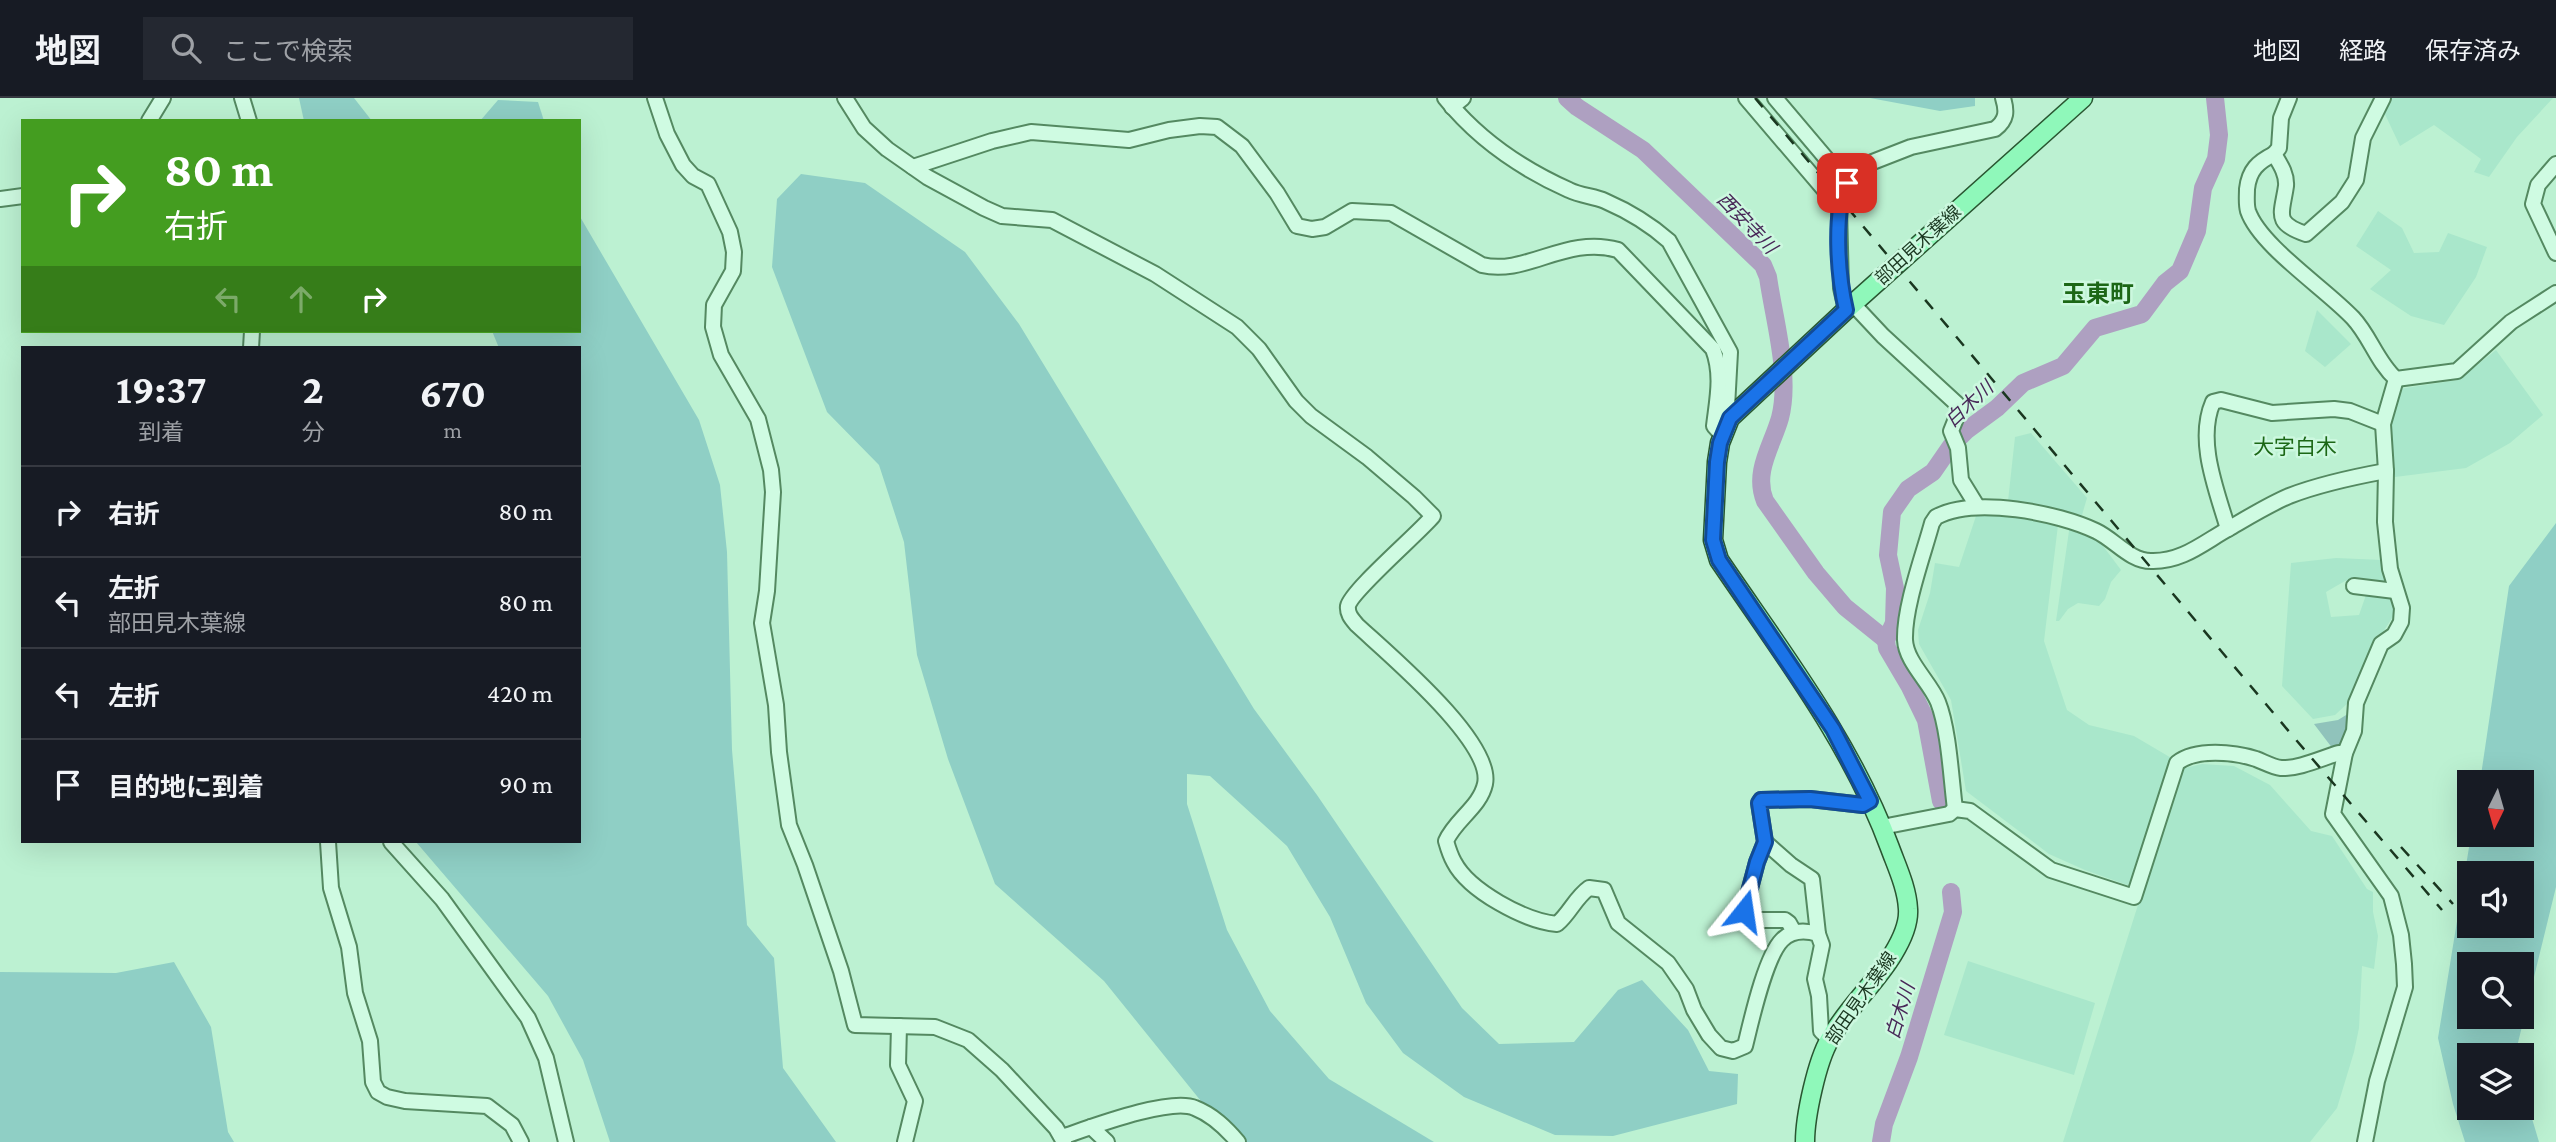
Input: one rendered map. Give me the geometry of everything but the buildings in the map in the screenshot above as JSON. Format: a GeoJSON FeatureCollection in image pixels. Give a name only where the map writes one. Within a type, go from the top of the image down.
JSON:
{"type":"FeatureCollection","features":[{"type":"Feature","properties":{"kind":"main road","name":"部田見木葉線"},"geometry":{"type":"LineString","coordinates":[[1805,1142],[1810,1103],[1829,1039],[1893,954],[1902,936],[1908,911],[1904,888],[1882,828],[1833,729],[1719,560],[1713,540],[1717,462],[1723,436],[1730,418],[2083,98]]}},
{"type":"Feature","properties":{"kind":"street"},"geometry":{"type":"LineString","coordinates":[[242,98],[248,119]]}},
{"type":"Feature","properties":{"kind":"street"},"geometry":{"type":"LineString","coordinates":[[655,98],[667,134],[682,165],[693,176],[708,184],[730,232],[734,252],[733,271],[714,305],[713,327],[721,355],[758,419],[771,470],[773,492],[767,591],[762,623],[776,705],[789,824],[836,958],[855,1024],[935,1027],[968,1040],[1002,1070],[1063,1140],[1091,1127],[1159,1108],[1193,1107],[1224,1126],[1238,1142]]}},
{"type":"Feature","properties":{"kind":"street"},"geometry":{"type":"LineString","coordinates":[[845,98],[863,128],[913,167],[1003,216],[1052,220],[1155,274],[1237,327],[1259,349],[1296,401],[1311,416],[1367,457],[1415,497],[1433,516],[1369,578],[1348,603],[1348,614],[1426,688],[1473,744],[1484,764],[1484,787],[1473,806],[1452,828],[1446,841],[1455,864],[1484,894],[1529,916],[1557,924],[1578,896],[1589,888],[1604,890],[1618,923],[1668,963],[1686,989],[1693,1010],[1709,1035],[1721,1048],[1733,1051],[1745,1046],[1773,953],[1782,940],[1794,932],[1818,934]]}},
{"type":"Feature","properties":{"kind":"street"},"geometry":{"type":"LineString","coordinates":[[1746,98],[1839,206]]}},
{"type":"Feature","properties":{"kind":"street"},"geometry":{"type":"LineString","coordinates":[[1775,98],[1847,183]]}},
{"type":"Feature","properties":{"kind":"street"},"geometry":{"type":"LineString","coordinates":[[1977,506],[1961,480],[1951,431],[1959,411],[1957,404],[1850,307],[1841,288],[1839,206],[1852,176],[1870,163],[1912,147],[1995,129],[2002,124],[2005,117],[2003,98]]}},
{"type":"Feature","properties":{"kind":"street"},"geometry":{"type":"LineString","coordinates":[[2289,98],[2281,118],[2279,148],[2274,154],[2258,162],[2252,170],[2247,208],[2253,222],[2299,270],[2354,319],[2385,369],[2396,379],[2457,371],[2511,322],[2556,293]]}},
{"type":"Feature","properties":{"kind":"street"},"geometry":{"type":"LineString","coordinates":[[2274,154],[2284,171],[2286,185],[2280,211],[2291,229],[2306,234],[2342,202],[2356,180],[2363,138],[2383,98]]}},
{"type":"Feature","properties":{"kind":"street"},"geometry":{"type":"LineString","coordinates":[[150,119],[159,100]]}},
{"type":"Feature","properties":{"kind":"street"},"geometry":{"type":"LineString","coordinates":[[1453,101],[1504,154],[1571,191],[1604,201],[1657,229],[1669,241],[1730,352],[1727,407],[1730,418]]}},
{"type":"Feature","properties":{"kind":"street"},"geometry":{"type":"LineString","coordinates":[[913,167],[992,141],[1031,132],[1129,140],[1179,129],[1217,127],[1242,146],[1277,193],[1297,226],[1325,228],[1352,211],[1391,213],[1482,265],[1497,269],[1582,246],[1601,245],[1618,250],[1713,349],[1720,378],[1714,426],[1723,436]]}},
{"type":"Feature","properties":{"kind":"street"},"geometry":{"type":"LineString","coordinates":[[2556,164],[2538,185],[2533,204],[2556,253]]}},
{"type":"Feature","properties":{"kind":"street"},"geometry":{"type":"LineString","coordinates":[[0,199],[21,196]]}},
{"type":"Feature","properties":{"kind":"street"},"geometry":{"type":"LineString","coordinates":[[2365,1142],[2377,1081],[2405,987],[2404,964],[2399,921],[2391,896],[2333,814],[2345,753],[2354,731],[2356,703],[2381,644],[2394,635],[2401,622],[2402,608],[2395,591],[2385,522],[2383,424],[2396,379]]}},
{"type":"Feature","properties":{"kind":"street"},"geometry":{"type":"LineString","coordinates":[[2228,529],[2207,456],[2213,402],[2221,400],[2284,414],[2334,409],[2350,411],[2383,424]]}},
{"type":"Feature","properties":{"kind":"street"},"geometry":{"type":"LineString","coordinates":[[1955,809],[1942,718],[1937,701],[1908,652],[1905,641],[1907,620],[1932,523],[1936,517],[1977,506],[2070,521],[2098,532],[2137,559],[2151,561],[2184,556],[2289,496],[2341,479],[2386,471]]}},
{"type":"Feature","properties":{"kind":"street"},"geometry":{"type":"LineString","coordinates":[[2354,586],[2395,591]]}},
{"type":"Feature","properties":{"kind":"street"},"geometry":{"type":"LineString","coordinates":[[1882,828],[1949,814],[1955,809],[1970,811],[2050,870],[2134,897],[2177,763],[2183,758],[2227,754],[2245,756],[2280,768],[2345,753]]}},
{"type":"Feature","properties":{"kind":"street"},"geometry":{"type":"LineString","coordinates":[[1794,932],[1785,920],[1752,920],[1744,911],[1765,842],[1759,803],[1761,800],[1810,799],[1863,805],[1870,801]]}},
{"type":"Feature","properties":{"kind":"street"},"geometry":{"type":"LineString","coordinates":[[1765,842],[1812,879],[1818,934],[1822,945],[1815,979],[1821,1031],[1829,1039]]}},
{"type":"Feature","properties":{"kind":"street"},"geometry":{"type":"LineString","coordinates":[[328,843],[331,888],[349,947],[355,993],[370,1041],[373,1082],[378,1092],[405,1101],[487,1106],[512,1125],[521,1142]]}},
{"type":"Feature","properties":{"kind":"street"},"geometry":{"type":"LineString","coordinates":[[392,843],[442,899],[528,1018],[546,1058],[566,1142]]}},
{"type":"Feature","properties":{"kind":"street"},"geometry":{"type":"LineString","coordinates":[[899,1026],[898,1065],[915,1101],[905,1142]]}},
{"type":"Feature","properties":{"kind":"street"},"geometry":{"type":"LineString","coordinates":[[1091,1127],[1107,1142]]}},
{"type":"Feature","properties":{"kind":"green space"},"geometry":{"type":"Polygon","coordinates":[[[2390,98],[2553,98],[2517,137],[2489,177],[2474,172],[2481,159],[2434,125],[2400,146],[2383,110],[2390,98]]]}},
{"type":"Feature","properties":{"kind":"green space"},"geometry":{"type":"Polygon","coordinates":[[[2378,211],[2402,228],[2414,253],[2439,252],[2448,233],[2487,247],[2476,277],[2444,325],[2411,316],[2370,289],[2391,270],[2356,246],[2378,211]]]}},
{"type":"Feature","properties":{"kind":"green space"},"geometry":{"type":"Polygon","coordinates":[[[2317,310],[2351,344],[2325,367],[2305,351],[2317,310]]]}},
{"type":"Feature","properties":{"kind":"green space"},"geometry":{"type":"Polygon","coordinates":[[[2496,350],[2543,415],[2510,443],[2466,468],[2395,477],[2389,428],[2399,389],[2458,380],[2496,350]]]}},
{"type":"Feature","properties":{"kind":"green space"},"geometry":{"type":"Polygon","coordinates":[[[2031,433],[2087,498],[2082,515],[2008,501],[2015,437],[2031,433]]]}},
{"type":"Feature","properties":{"kind":"green space"},"geometry":{"type":"Polygon","coordinates":[[[1984,512],[2058,525],[2044,641],[2067,710],[2089,725],[2134,736],[2173,759],[2133,887],[2049,854],[1966,791],[1951,700],[1919,644],[1918,630],[1930,593],[1935,563],[1959,567],[1976,516],[1984,512]]]}},
{"type":"Feature","properties":{"kind":"green space"},"geometry":{"type":"Polygon","coordinates":[[[2072,526],[2100,542],[2121,570],[2111,582],[2105,599],[2099,606],[2078,603],[2056,621],[2069,531],[2072,526]]]}},
{"type":"Feature","properties":{"kind":"green space"},"geometry":{"type":"Polygon","coordinates":[[[2336,558],[2382,560],[2387,585],[2345,581],[2326,592],[2331,617],[2359,615],[2366,595],[2393,597],[2394,615],[2372,649],[2349,702],[2335,715],[2313,719],[2282,686],[2291,563],[2336,558]]]}},
{"type":"Feature","properties":{"kind":"green space"},"geometry":{"type":"Polygon","coordinates":[[[2202,764],[2234,766],[2270,785],[2311,831],[2332,836],[2367,889],[2373,892],[2373,912],[2378,936],[2374,969],[2362,966],[2359,1028],[2337,1108],[2310,1142],[2063,1142],[2181,769],[2202,764]]]}},
{"type":"Feature","properties":{"kind":"green space"},"geometry":{"type":"Polygon","coordinates":[[[1968,961],[2095,1003],[2074,1075],[1944,1035],[1968,961]]]}},
{"type":"Feature","properties":{"kind":"shaded area"},"geometry":{"type":"Polygon","coordinates":[[[299,98],[354,98],[370,119],[304,119],[299,98]]]}},
{"type":"Feature","properties":{"kind":"shaded area"},"geometry":{"type":"Polygon","coordinates":[[[1870,98],[1975,98],[1975,106],[1940,111],[1870,98]]]}},
{"type":"Feature","properties":{"kind":"shaded area"},"geometry":{"type":"Polygon","coordinates":[[[498,100],[538,102],[543,119],[482,119],[498,100]]]}},
{"type":"Feature","properties":{"kind":"shaded area"},"geometry":{"type":"Polygon","coordinates":[[[801,174],[865,183],[965,252],[1019,324],[1254,709],[1317,795],[1462,1008],[1499,1044],[1574,1042],[1618,990],[1642,980],[1688,1030],[1709,1071],[1738,1074],[1737,1104],[1613,1136],[1555,1135],[1464,1097],[1403,1053],[1366,1003],[1330,917],[1287,846],[1210,776],[1187,774],[1187,804],[1227,930],[1270,1011],[1329,1079],[1434,1142],[1234,1142],[1104,981],[995,884],[948,759],[917,655],[904,542],[879,465],[827,412],[772,267],[777,199],[801,174]]]}},
{"type":"Feature","properties":{"kind":"shaded area"},"geometry":{"type":"Polygon","coordinates":[[[581,218],[699,420],[720,485],[727,552],[732,750],[747,925],[774,958],[783,1068],[836,1142],[610,1142],[583,1060],[548,996],[417,843],[581,843],[581,346],[498,346],[493,333],[581,333],[581,218]]]}},
{"type":"Feature","properties":{"kind":"shaded area"},"geometry":{"type":"Polygon","coordinates":[[[2556,523],[2556,887],[2534,977],[2534,952],[2457,952],[2457,1029],[2521,1029],[2518,1043],[2457,1043],[2457,1117],[2438,1038],[2457,921],[2457,938],[2534,938],[2534,861],[2467,861],[2469,847],[2534,847],[2534,770],[2482,770],[2509,586],[2556,523]]]}},
{"type":"Feature","properties":{"kind":"shaded area"},"geometry":{"type":"Polygon","coordinates":[[[2351,712],[2347,745],[2333,749],[2314,724],[2338,720],[2351,712]]]}},
{"type":"Feature","properties":{"kind":"shaded area"},"geometry":{"type":"Polygon","coordinates":[[[174,962],[211,1027],[228,1132],[234,1142],[0,1142],[0,972],[116,973],[174,962]]]}},
{"type":"Feature","properties":{"kind":"shaded area"},"geometry":{"type":"Polygon","coordinates":[[[2458,1120],[2532,1120],[2539,1142],[2465,1142],[2458,1120]]]}},
{"type":"Feature","properties":{"kind":"waterway","name":"西安寺川"},"geometry":{"type":"LineString","coordinates":[[1567,98],[1643,150],[1763,265],[1768,277],[1784,384],[1780,418],[1762,469],[1765,501],[1816,573],[1845,607],[1886,640]]}},
{"type":"Feature","properties":{"kind":"waterway","name":"白木川"},"geometry":{"type":"LineString","coordinates":[[1941,801],[1926,720],[1887,648],[1886,640],[1894,623],[1895,588],[1888,555],[1892,512],[1908,489],[1933,472],[1951,446],[1967,430],[1997,408],[2023,383],[2063,366],[2095,328],[2142,314],[2165,283],[2180,271],[2197,231],[2203,188],[2216,159],[2219,135],[2215,98]]}},
{"type":"Feature","properties":{"kind":"waterway","name":"白木川"},"geometry":{"type":"LineString","coordinates":[[1881,1142],[1884,1124],[1909,1057],[1953,912],[1951,892]]}},
{"type":"Feature","properties":{"kind":"railway"},"geometry":{"type":"LineString","coordinates":[[1755,98],[2442,910]]}},
{"type":"Feature","properties":{"kind":"railway"},"geometry":{"type":"LineString","coordinates":[[2401,847],[2453,904]]}},
{"type":"Feature","properties":{"kind":"district","name":"玉東町"},"geometry":{"type":"Point","coordinates":[2098,293]}},
{"type":"Feature","properties":{"kind":"district","name":"大字白木"},"geometry":{"type":"Point","coordinates":[2295,447]}},
{"type":"Feature","properties":{"kind":"route"},"geometry":{"type":"LineString","coordinates":[[1744,911],[1765,842],[1759,803],[1761,800],[1810,799],[1863,805],[1870,801],[1855,767],[1833,729],[1719,560],[1713,540],[1717,462],[1720,443],[1730,418],[1846,310],[1841,288],[1839,206],[1847,183]]}}]}
